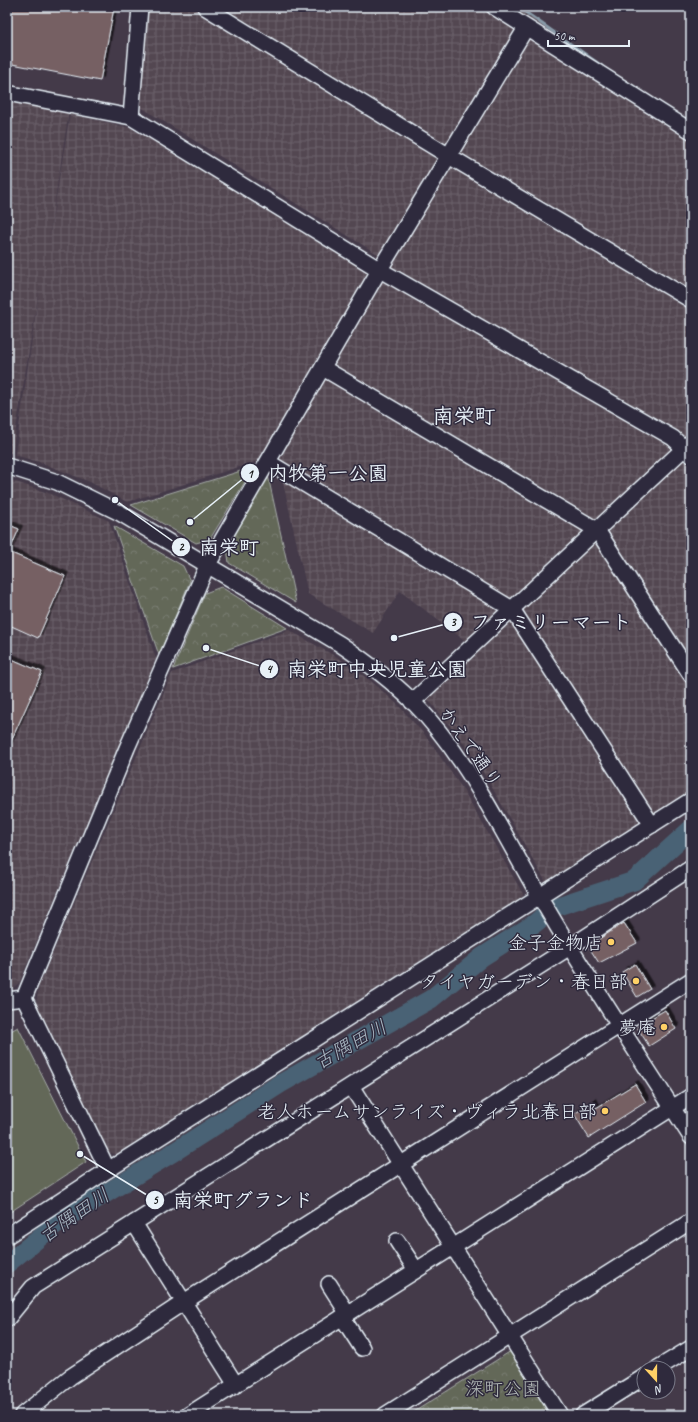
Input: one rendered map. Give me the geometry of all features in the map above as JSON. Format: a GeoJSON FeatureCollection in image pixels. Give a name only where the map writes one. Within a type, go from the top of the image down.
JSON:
{"type":"FeatureCollection","features":[{"type":"Feature","properties":{"kind":"street"},"geometry":{"type":"LineString","coordinates":[[131,117],[140,7]]}},
{"type":"Feature","properties":{"kind":"street"},"geometry":{"type":"LineString","coordinates":[[205,7],[449,156],[691,300]]}},
{"type":"Feature","properties":{"kind":"street"},"geometry":{"type":"LineString","coordinates":[[494,7],[691,130]]}},
{"type":"Feature","properties":{"kind":"street"},"geometry":{"type":"LineString","coordinates":[[108,1170],[24,998],[127,748],[207,566],[380,270],[526,28]]}},
{"type":"Feature","properties":{"kind":"street"},"geometry":{"type":"LineString","coordinates":[[7,93],[131,117],[380,270],[689,448],[596,530],[412,702]]}},
{"type":"Feature","properties":{"kind":"street"},"geometry":{"type":"LineString","coordinates":[[323,368],[596,530],[691,675]]}},
{"type":"Feature","properties":{"kind":"street"},"geometry":{"type":"LineString","coordinates":[[268,462],[512,609],[652,825]]}},
{"type":"Feature","properties":{"kind":"street","name":"かえで通り"},"geometry":{"type":"LineString","coordinates":[[7,466],[42,476],[87,496],[120,513],[340,644],[367,663],[412,702],[448,743],[476,786],[568,944],[691,1138]]}},
{"type":"Feature","properties":{"kind":"street"},"geometry":{"type":"LineString","coordinates":[[7,1236],[108,1170],[541,899],[691,800]]}},
{"type":"Feature","properties":{"kind":"street"},"geometry":{"type":"LineString","coordinates":[[7,1319],[33,1287],[351,1086],[568,944],[691,868]]}},
{"type":"Feature","properties":{"kind":"street"},"geometry":{"type":"LineString","coordinates":[[22,1415],[70,1377],[184,1302],[402,1165],[691,980]]}},
{"type":"Feature","properties":{"kind":"street"},"geometry":{"type":"LineString","coordinates":[[7,1000],[24,998]]}},
{"type":"Feature","properties":{"kind":"street"},"geometry":{"type":"LineString","coordinates":[[351,1086],[560,1415]]}},
{"type":"Feature","properties":{"kind":"street"},"geometry":{"type":"LineString","coordinates":[[188,1415],[691,1096]]}},
{"type":"Feature","properties":{"kind":"street"},"geometry":{"type":"LineString","coordinates":[[385,1415],[691,1221]]}},
{"type":"Feature","properties":{"kind":"street"},"geometry":{"type":"LineString","coordinates":[[134,1223],[236,1385]]}},
{"type":"Feature","properties":{"kind":"street"},"geometry":{"type":"LineString","coordinates":[[397,1241],[416,1270]]}},
{"type":"Feature","properties":{"kind":"street"},"geometry":{"type":"LineString","coordinates":[[329,1284],[362,1348]]}},
{"type":"Feature","properties":{"kind":"street"},"geometry":{"type":"LineString","coordinates":[[671,1360],[691,1348]]}},
{"type":"Feature","properties":{"kind":"street"},"geometry":{"type":"LineString","coordinates":[[583,1415],[636,1382]]}},
{"type":"Feature","properties":{"kind":"shaded area"},"geometry":{"type":"Polygon","coordinates":[[[146,7],[518,7],[691,130],[691,794],[547,884],[485,775],[463,742],[426,697],[476,649],[400,591],[373,633],[308,594],[276,451],[387,260],[139,106],[146,7]]]}},
{"type":"Feature","properties":{"kind":"shaded area"},"geometry":{"type":"Polygon","coordinates":[[[7,92],[70,104],[48,245],[70,114],[131,128],[377,274],[267,458],[127,502],[90,482],[42,463],[15,455],[40,284],[12,453],[7,453],[7,92]]]}},
{"type":"Feature","properties":{"kind":"shaded area"},"geometry":{"type":"Polygon","coordinates":[[[7,479],[51,494],[109,521],[156,659],[19,983],[7,992],[7,479]]]}},
{"type":"Feature","properties":{"kind":"shaded area"},"geometry":{"type":"Polygon","coordinates":[[[289,630],[340,659],[372,682],[398,705],[425,735],[462,788],[523,894],[521,899],[117,1155],[109,1152],[36,1005],[39,986],[172,673],[289,630]]]}},
{"type":"Feature","properties":{"kind":"green space"},"geometry":{"type":"Polygon","coordinates":[[[254,467],[210,539],[196,543],[131,505],[254,467]]]}},
{"type":"Feature","properties":{"kind":"green space"},"geometry":{"type":"Polygon","coordinates":[[[268,476],[296,603],[229,563],[227,548],[268,476]]]}},
{"type":"Feature","properties":{"kind":"green space"},"geometry":{"type":"Polygon","coordinates":[[[114,526],[183,566],[190,581],[159,655],[114,526]]]}},
{"type":"Feature","properties":{"kind":"green space"},"geometry":{"type":"Polygon","coordinates":[[[221,587],[287,628],[173,669],[205,593],[221,587]]]}},
{"type":"Feature","properties":{"kind":"green space"},"geometry":{"type":"Polygon","coordinates":[[[18,1027],[86,1162],[7,1214],[7,1033],[18,1027]]]}},
{"type":"Feature","properties":{"kind":"green space","name":"深町公園"},"geometry":{"type":"Polygon","coordinates":[[[511,1351],[554,1415],[409,1415],[511,1351]]]}},
{"type":"Feature","properties":{"kind":"building"},"geometry":{"type":"Polygon","coordinates":[[[7,7],[114,8],[100,81],[7,63],[7,7]]]}},
{"type":"Feature","properties":{"kind":"building"},"geometry":{"type":"Polygon","coordinates":[[[7,524],[19,529],[9,552],[65,576],[38,638],[7,624],[7,524]]]}},
{"type":"Feature","properties":{"kind":"building"},"geometry":{"type":"Polygon","coordinates":[[[7,657],[42,672],[7,750],[7,657]]]}},
{"type":"Feature","properties":{"kind":"building","name":"金子金物店"},"geometry":{"type":"Polygon","coordinates":[[[624,923],[637,943],[599,963],[588,946],[624,923]]]}},
{"type":"Feature","properties":{"kind":"building","name":"タイヤガーデン・春日部"},"geometry":{"type":"Polygon","coordinates":[[[635,964],[650,989],[637,997],[622,972],[635,964]]]}},
{"type":"Feature","properties":{"kind":"building"},"geometry":{"type":"Polygon","coordinates":[[[665,1010],[676,1029],[649,1046],[637,1027],[665,1010]]]}},
{"type":"Feature","properties":{"kind":"building","name":"老人ホームサンライズ・ヴィラ北春日部"},"geometry":{"type":"Polygon","coordinates":[[[635,1084],[646,1102],[589,1138],[574,1114],[593,1102],[596,1108],[635,1084]]]}},
{"type":"Feature","properties":{"kind":"waterway"},"geometry":{"type":"LineString","coordinates":[[518,7],[602,66]]}},
{"type":"Feature","properties":{"kind":"waterway","name":"古隅田川"},"geometry":{"type":"LineString","coordinates":[[7,1264],[56,1224],[177,1150],[280,1084],[431,999],[482,957],[534,924],[555,907],[634,881],[691,829]]}},
{"type":"Feature","properties":{"kind":"place","name":"南栄町"},"geometry":{"type":"Point","coordinates":[115,500]}},
{"type":"Feature","properties":{"kind":"place","name":"内牧第一公園"},"geometry":{"type":"Point","coordinates":[190,522]}},
{"type":"Feature","properties":{"kind":"place","name":"ファミリーマート"},"geometry":{"type":"Point","coordinates":[394,638]}},
{"type":"Feature","properties":{"kind":"place","name":"南栄町中央児童公園"},"geometry":{"type":"Point","coordinates":[206,648]}},
{"type":"Feature","properties":{"kind":"place","name":"金子金物店"},"geometry":{"type":"Point","coordinates":[611,942]}},
{"type":"Feature","properties":{"kind":"place","name":"タイヤガーデン・春日部"},"geometry":{"type":"Point","coordinates":[636,981]}},
{"type":"Feature","properties":{"kind":"place","name":"夢庵"},"geometry":{"type":"Point","coordinates":[664,1027]}},
{"type":"Feature","properties":{"kind":"place","name":"老人ホームサンライズ・ヴィラ北春日部"},"geometry":{"type":"Point","coordinates":[605,1111]}},
{"type":"Feature","properties":{"kind":"place","name":"南栄町グランド"},"geometry":{"type":"Point","coordinates":[80,1154]}},
{"type":"Feature","properties":{"kind":"district","name":"南栄町"},"geometry":{"type":"Point","coordinates":[464,416]}}]}
